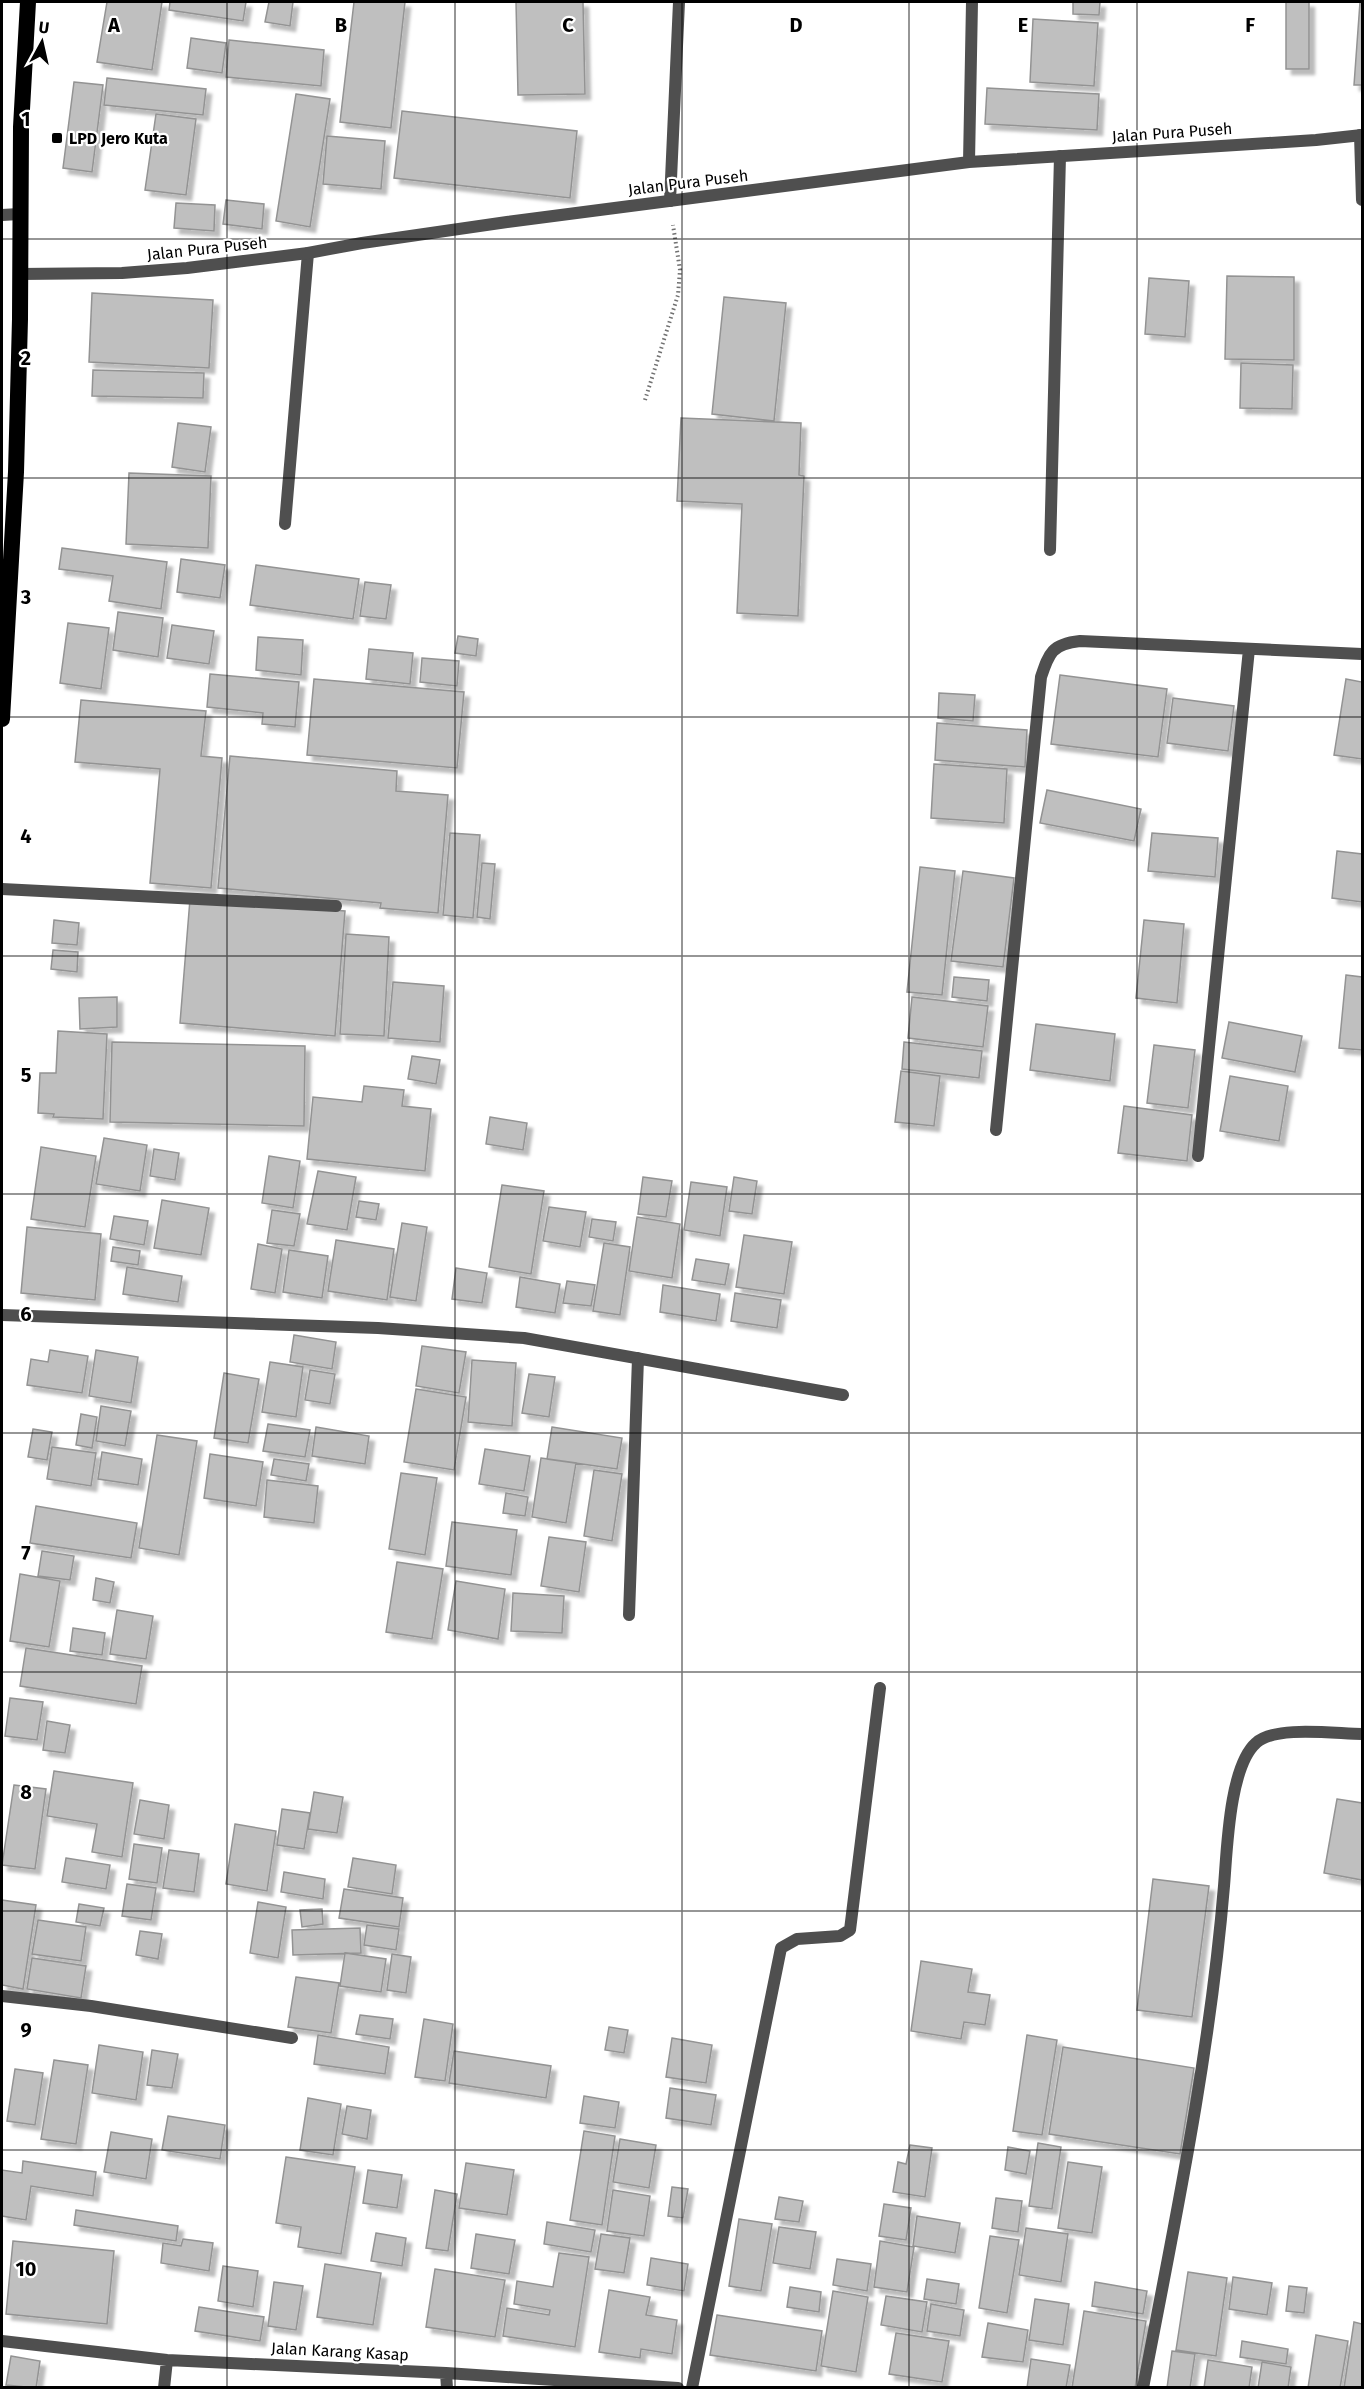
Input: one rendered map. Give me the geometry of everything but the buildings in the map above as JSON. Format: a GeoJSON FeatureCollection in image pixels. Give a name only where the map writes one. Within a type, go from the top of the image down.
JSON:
{"type":"FeatureCollection","features":[{"type":"Feature","properties":{"kind":"highway"},"geometry":{"type":"LineString","coordinates":[[2,719],[16,472],[21,127],[28,2]]}},
{"type":"Feature","properties":{"kind":"street"},"geometry":{"type":"LineString","coordinates":[[670,201],[679,2]]}},
{"type":"Feature","properties":{"kind":"street"},"geometry":{"type":"LineString","coordinates":[[969,162],[972,2]]}},
{"type":"Feature","properties":{"kind":"street"},"geometry":{"type":"LineString","coordinates":[[1361,135],[1362,200]]}},
{"type":"Feature","properties":{"kind":"street","name":"Jalan Pura Puseh"},"geometry":{"type":"LineString","coordinates":[[20,274],[122,273],[187,268],[969,162],[1316,140],[1361,135]]}},
{"type":"Feature","properties":{"kind":"street"},"geometry":{"type":"LineString","coordinates":[[1050,550],[1060,156]]}},
{"type":"Feature","properties":{"kind":"street"},"geometry":{"type":"LineString","coordinates":[[2,215],[20,214]]}},
{"type":"Feature","properties":{"kind":"street"},"geometry":{"type":"LineString","coordinates":[[285,524],[308,253]]}},
{"type":"Feature","properties":{"kind":"street"},"geometry":{"type":"LineString","coordinates":[[996,1130],[1041,677],[1046,660],[1057,646],[1080,641],[1362,654]]}},
{"type":"Feature","properties":{"kind":"street"},"geometry":{"type":"LineString","coordinates":[[1198,1155],[1249,649]]}},
{"type":"Feature","properties":{"kind":"street"},"geometry":{"type":"LineString","coordinates":[[2,889],[336,906]]}},
{"type":"Feature","properties":{"kind":"street"},"geometry":{"type":"LineString","coordinates":[[2,1315],[401,1329],[524,1338],[843,1395]]}},
{"type":"Feature","properties":{"kind":"street"},"geometry":{"type":"LineString","coordinates":[[629,1615],[638,1358]]}},
{"type":"Feature","properties":{"kind":"street"},"geometry":{"type":"LineString","coordinates":[[692,2388],[781,1948],[797,1939],[840,1936],[850,1930],[880,1688]]}},
{"type":"Feature","properties":{"kind":"street"},"geometry":{"type":"LineString","coordinates":[[1143,2388],[1198,2098],[1220,1933],[1231,1804],[1246,1755],[1256,1742],[1268,1736],[1284,1733],[1362,1734]]}},
{"type":"Feature","properties":{"kind":"street"},"geometry":{"type":"LineString","coordinates":[[2,1996],[91,2006],[292,2038]]}},
{"type":"Feature","properties":{"kind":"street","name":"Jalan Karang Kasap"},"geometry":{"type":"LineString","coordinates":[[2,2341],[167,2360],[446,2373],[678,2388]]}},
{"type":"Feature","properties":{"kind":"street"},"geometry":{"type":"LineString","coordinates":[[164,2388],[167,2360]]}},
{"type":"Feature","properties":{"kind":"street"},"geometry":{"type":"LineString","coordinates":[[446,2373],[447,2388]]}},
{"type":"Feature","properties":{"kind":"path"},"geometry":{"type":"LineString","coordinates":[[645,400],[678,295],[680,270],[670,201]]}},
{"type":"Feature","properties":{"kind":"place","name":"LPD Jero Kuta"},"geometry":{"type":"Point","coordinates":[57,138]}}]}
